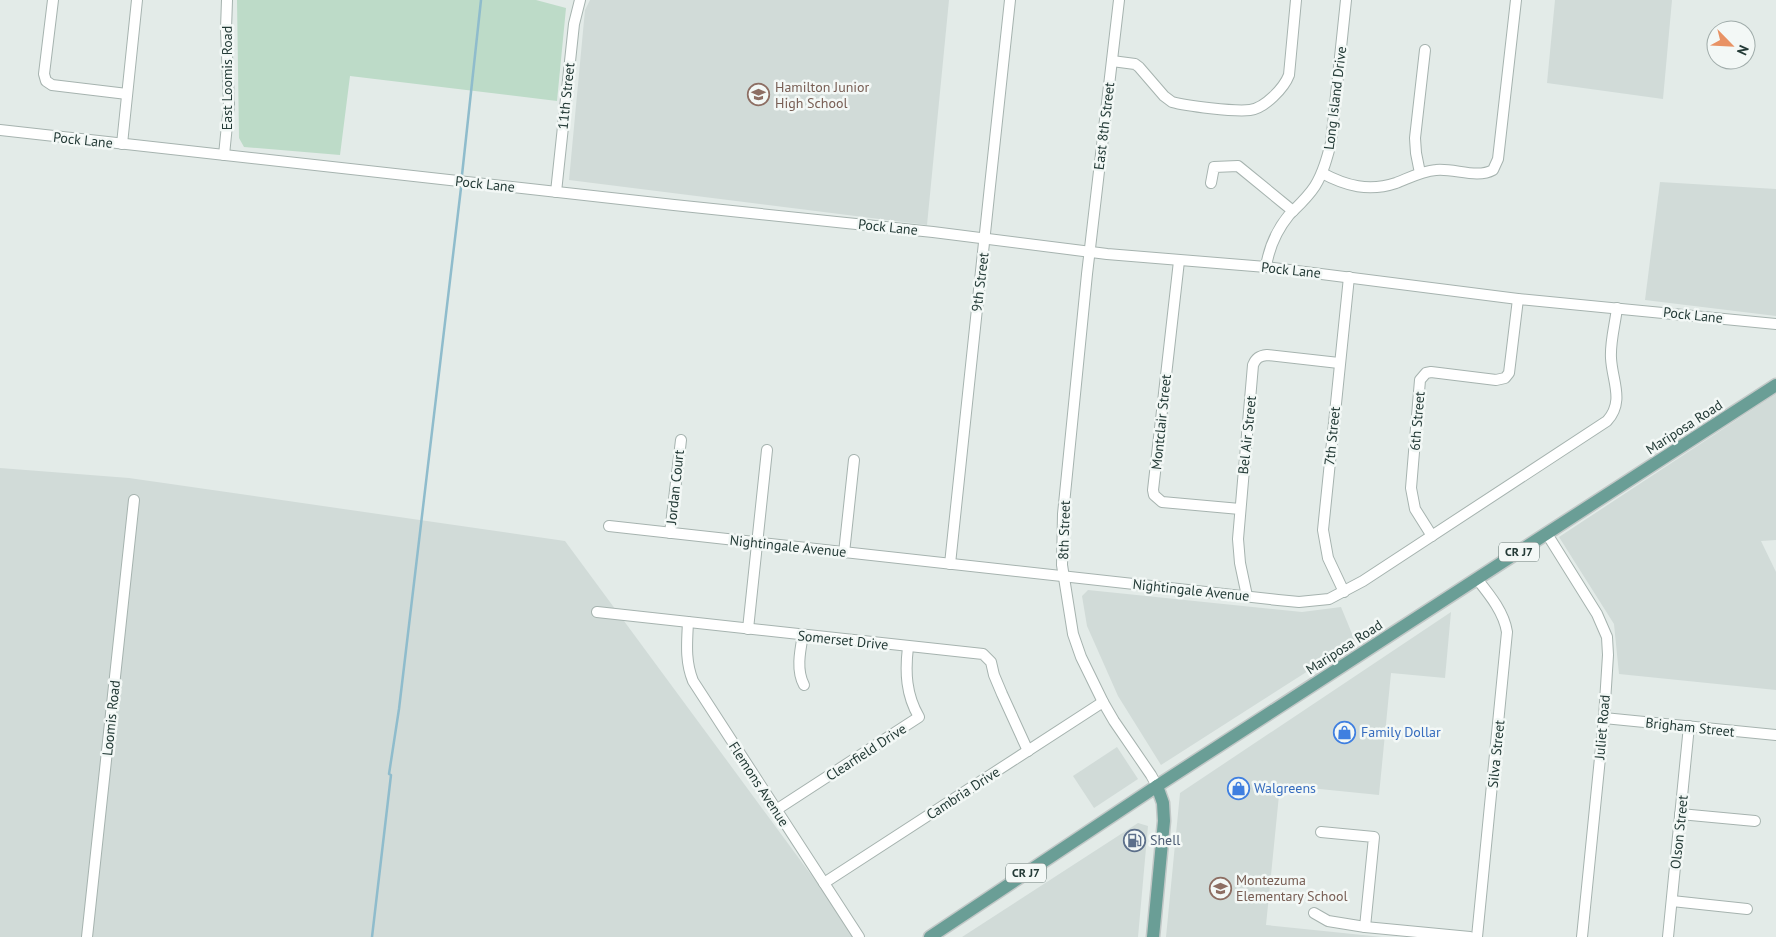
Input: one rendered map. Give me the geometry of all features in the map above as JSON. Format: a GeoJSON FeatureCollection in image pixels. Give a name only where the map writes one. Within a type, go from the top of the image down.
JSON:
{"type":"FeatureCollection","features":[{"type":"Feature","properties":{"kind":"main road","name":"Mariposa Road"},"geometry":{"type":"LineString","coordinates":[[930,937],[1157,786],[1776,385]]}},
{"type":"Feature","properties":{"kind":"main road"},"geometry":{"type":"LineString","coordinates":[[1153,937],[1164,822],[1163,803],[1157,786]]}},
{"type":"Feature","properties":{"kind":"street"},"geometry":{"type":"LineString","coordinates":[[52,0],[44,74],[46,81],[52,85],[127,94]]}},
{"type":"Feature","properties":{"kind":"street"},"geometry":{"type":"LineString","coordinates":[[122,144],[138,0]]}},
{"type":"Feature","properties":{"kind":"street","name":"East Loomis Road"},"geometry":{"type":"LineString","coordinates":[[224,156],[229,106],[226,29],[227,0]]}},
{"type":"Feature","properties":{"kind":"street","name":"11th Street"},"geometry":{"type":"LineString","coordinates":[[556,192],[574,24],[580,0]]}},
{"type":"Feature","properties":{"kind":"street","name":"9th Street"},"geometry":{"type":"LineString","coordinates":[[950,564],[978,286],[985,239],[1010,0]]}},
{"type":"Feature","properties":{"kind":"street","name":"East 8th Street"},"geometry":{"type":"LineString","coordinates":[[1090,252],[1102,134],[1105,129],[1119,0]]}},
{"type":"Feature","properties":{"kind":"street"},"geometry":{"type":"LineString","coordinates":[[1112,61],[1135,64],[1164,96],[1172,102],[1239,111],[1255,109],[1281,89],[1289,75],[1296,0]]}},
{"type":"Feature","properties":{"kind":"street","name":"Long Island Drive"},"geometry":{"type":"LineString","coordinates":[[1266,267],[1272,243],[1278,230],[1314,187],[1322,173],[1331,143],[1346,0]]}},
{"type":"Feature","properties":{"kind":"street"},"geometry":{"type":"LineString","coordinates":[[1322,173],[1348,185],[1370,188],[1395,183],[1420,173],[1435,170],[1483,174],[1493,170],[1498,159],[1516,0]]}},
{"type":"Feature","properties":{"kind":"street"},"geometry":{"type":"LineString","coordinates":[[1420,173],[1416,153],[1416,138],[1425,50]]}},
{"type":"Feature","properties":{"kind":"street","name":"Pock Lane"},"geometry":{"type":"LineString","coordinates":[[0,130],[224,156],[756,212],[1090,252],[1266,267],[1518,299],[1776,324]]}},
{"type":"Feature","properties":{"kind":"street"},"geometry":{"type":"LineString","coordinates":[[1211,183],[1214,167],[1238,166],[1293,211]]}},
{"type":"Feature","properties":{"kind":"street","name":"8th Street"},"geometry":{"type":"LineString","coordinates":[[1090,252],[1063,514],[1062,565],[1073,634],[1081,657],[1114,721],[1157,786]]}},
{"type":"Feature","properties":{"kind":"street","name":"Montclair Street"},"geometry":{"type":"LineString","coordinates":[[1179,260],[1153,490],[1154,496],[1166,503],[1240,509]]}},
{"type":"Feature","properties":{"kind":"street","name":"7th Street"},"geometry":{"type":"LineString","coordinates":[[1344,592],[1328,558],[1322,530],[1349,277]]}},
{"type":"Feature","properties":{"kind":"street","name":"6th Street"},"geometry":{"type":"LineString","coordinates":[[1432,536],[1415,509],[1411,488],[1420,380],[1426,373],[1431,372],[1490,380],[1505,378],[1509,373],[1518,299]]}},
{"type":"Feature","properties":{"kind":"street","name":"Nightingale Avenue"},"geometry":{"type":"LineString","coordinates":[[609,526],[1300,602],[1329,599],[1363,581],[1569,447],[1610,418],[1617,402],[1611,358],[1617,308]]}},
{"type":"Feature","properties":{"kind":"street","name":"Bel Air Street"},"geometry":{"type":"LineString","coordinates":[[1247,596],[1240,563],[1238,539],[1253,365],[1255,360],[1266,355],[1339,363]]}},
{"type":"Feature","properties":{"kind":"street","name":"Jordan Court"},"geometry":{"type":"LineString","coordinates":[[670,533],[681,440]]}},
{"type":"Feature","properties":{"kind":"street"},"geometry":{"type":"LineString","coordinates":[[748,629],[767,450]]}},
{"type":"Feature","properties":{"kind":"street"},"geometry":{"type":"LineString","coordinates":[[844,552],[854,460]]}},
{"type":"Feature","properties":{"kind":"street","name":"Loomis Road"},"geometry":{"type":"LineString","coordinates":[[87,937],[134,500]]}},
{"type":"Feature","properties":{"kind":"street","name":"Juliet Road"},"geometry":{"type":"LineString","coordinates":[[1547,534],[1597,614],[1604,629],[1608,655],[1604,718],[1582,937]]}},
{"type":"Feature","properties":{"kind":"street","name":"Silva Street"},"geometry":{"type":"LineString","coordinates":[[1477,579],[1500,612],[1507,632],[1477,937]]}},
{"type":"Feature","properties":{"kind":"street","name":"Somerset Drive"},"geometry":{"type":"LineString","coordinates":[[597,612],[908,647],[978,653],[986,656],[991,662],[994,675],[1028,751]]}},
{"type":"Feature","properties":{"kind":"street","name":"Flemons Avenue"},"geometry":{"type":"LineString","coordinates":[[688,622],[686,654],[693,681],[859,937]]}},
{"type":"Feature","properties":{"kind":"street"},"geometry":{"type":"LineString","coordinates":[[803,635],[799,657],[801,679],[804,685]]}},
{"type":"Feature","properties":{"kind":"street","name":"Clearfield Drive"},"geometry":{"type":"LineString","coordinates":[[776,810],[919,717],[911,701],[906,676],[908,647]]}},
{"type":"Feature","properties":{"kind":"street","name":"Cambria Drive"},"geometry":{"type":"LineString","coordinates":[[824,884],[1103,702]]}},
{"type":"Feature","properties":{"kind":"street","name":"Brigham Street"},"geometry":{"type":"LineString","coordinates":[[1604,718],[1776,735]]}},
{"type":"Feature","properties":{"kind":"street","name":"Olson Street"},"geometry":{"type":"LineString","coordinates":[[1668,937],[1689,726]]}},
{"type":"Feature","properties":{"kind":"street"},"geometry":{"type":"LineString","coordinates":[[1680,814],[1755,821]]}},
{"type":"Feature","properties":{"kind":"street"},"geometry":{"type":"LineString","coordinates":[[1321,832],[1374,837],[1365,927]]}},
{"type":"Feature","properties":{"kind":"street"},"geometry":{"type":"LineString","coordinates":[[1672,901],[1747,909]]}},
{"type":"Feature","properties":{"kind":"street"},"geometry":{"type":"LineString","coordinates":[[1314,913],[1328,921],[1365,927],[1470,937]]}},
{"type":"Feature","properties":{"kind":"shaded area","name":"Hamilton Junior High School"},"geometry":{"type":"Polygon","coordinates":[[[590,0],[949,0],[927,225],[569,180],[585,10],[590,0]]]}},
{"type":"Feature","properties":{"kind":"shaded area"},"geometry":{"type":"Polygon","coordinates":[[[1555,0],[1672,0],[1663,99],[1547,83],[1555,0]]]}},
{"type":"Feature","properties":{"kind":"shaded area"},"geometry":{"type":"Polygon","coordinates":[[[1660,182],[1776,189],[1776,316],[1645,300],[1660,182]]]}},
{"type":"Feature","properties":{"kind":"shaded area"},"geometry":{"type":"Polygon","coordinates":[[[1776,394],[1776,540],[1761,541],[1776,572],[1776,690],[1619,674],[1614,624],[1559,537],[1776,394]]]}},
{"type":"Feature","properties":{"kind":"shaded area"},"geometry":{"type":"Polygon","coordinates":[[[0,468],[129,478],[565,541],[857,937],[0,937],[0,468]]]}},
{"type":"Feature","properties":{"kind":"shaded area"},"geometry":{"type":"Polygon","coordinates":[[[1088,590],[1302,612],[1341,607],[1355,641],[1161,765],[1118,696],[1087,626],[1082,596],[1088,590]]]}},
{"type":"Feature","properties":{"kind":"shaded area"},"geometry":{"type":"Polygon","coordinates":[[[1451,612],[1445,678],[1391,673],[1379,795],[1280,785],[1266,925],[1382,937],[1166,937],[1180,793],[1451,612]]]}},
{"type":"Feature","properties":{"kind":"shaded area"},"geometry":{"type":"Polygon","coordinates":[[[1117,747],[1138,779],[1094,808],[1073,776],[1117,747]]]}},
{"type":"Feature","properties":{"kind":"shaded area"},"geometry":{"type":"Polygon","coordinates":[[[1138,823],[1148,826],[1138,937],[962,937],[1138,823]]]}},
{"type":"Feature","properties":{"kind":"green space"},"geometry":{"type":"Polygon","coordinates":[[[237,0],[536,0],[566,8],[557,101],[350,76],[340,155],[244,147],[239,138],[237,0]]]}},
{"type":"Feature","properties":{"kind":"waterway"},"geometry":{"type":"LineString","coordinates":[[462,175],[481,0]]}},
{"type":"Feature","properties":{"kind":"waterway"},"geometry":{"type":"LineString","coordinates":[[372,937],[391,775],[389,774],[399,709],[461,188]]}},
{"type":"Feature","properties":{"kind":"place","name":"Hamilton Junior High School"},"geometry":{"type":"Point","coordinates":[759,95]}},
{"type":"Feature","properties":{"kind":"place","name":"Family Dollar"},"geometry":{"type":"Point","coordinates":[1345,732]}},
{"type":"Feature","properties":{"kind":"place","name":"Walgreens"},"geometry":{"type":"Point","coordinates":[1238,788]}},
{"type":"Feature","properties":{"kind":"place","name":"Shell"},"geometry":{"type":"Point","coordinates":[1134,840]}},
{"type":"Feature","properties":{"kind":"place","name":"Montezuma Elementary School"},"geometry":{"type":"Point","coordinates":[1220,888]}}]}
